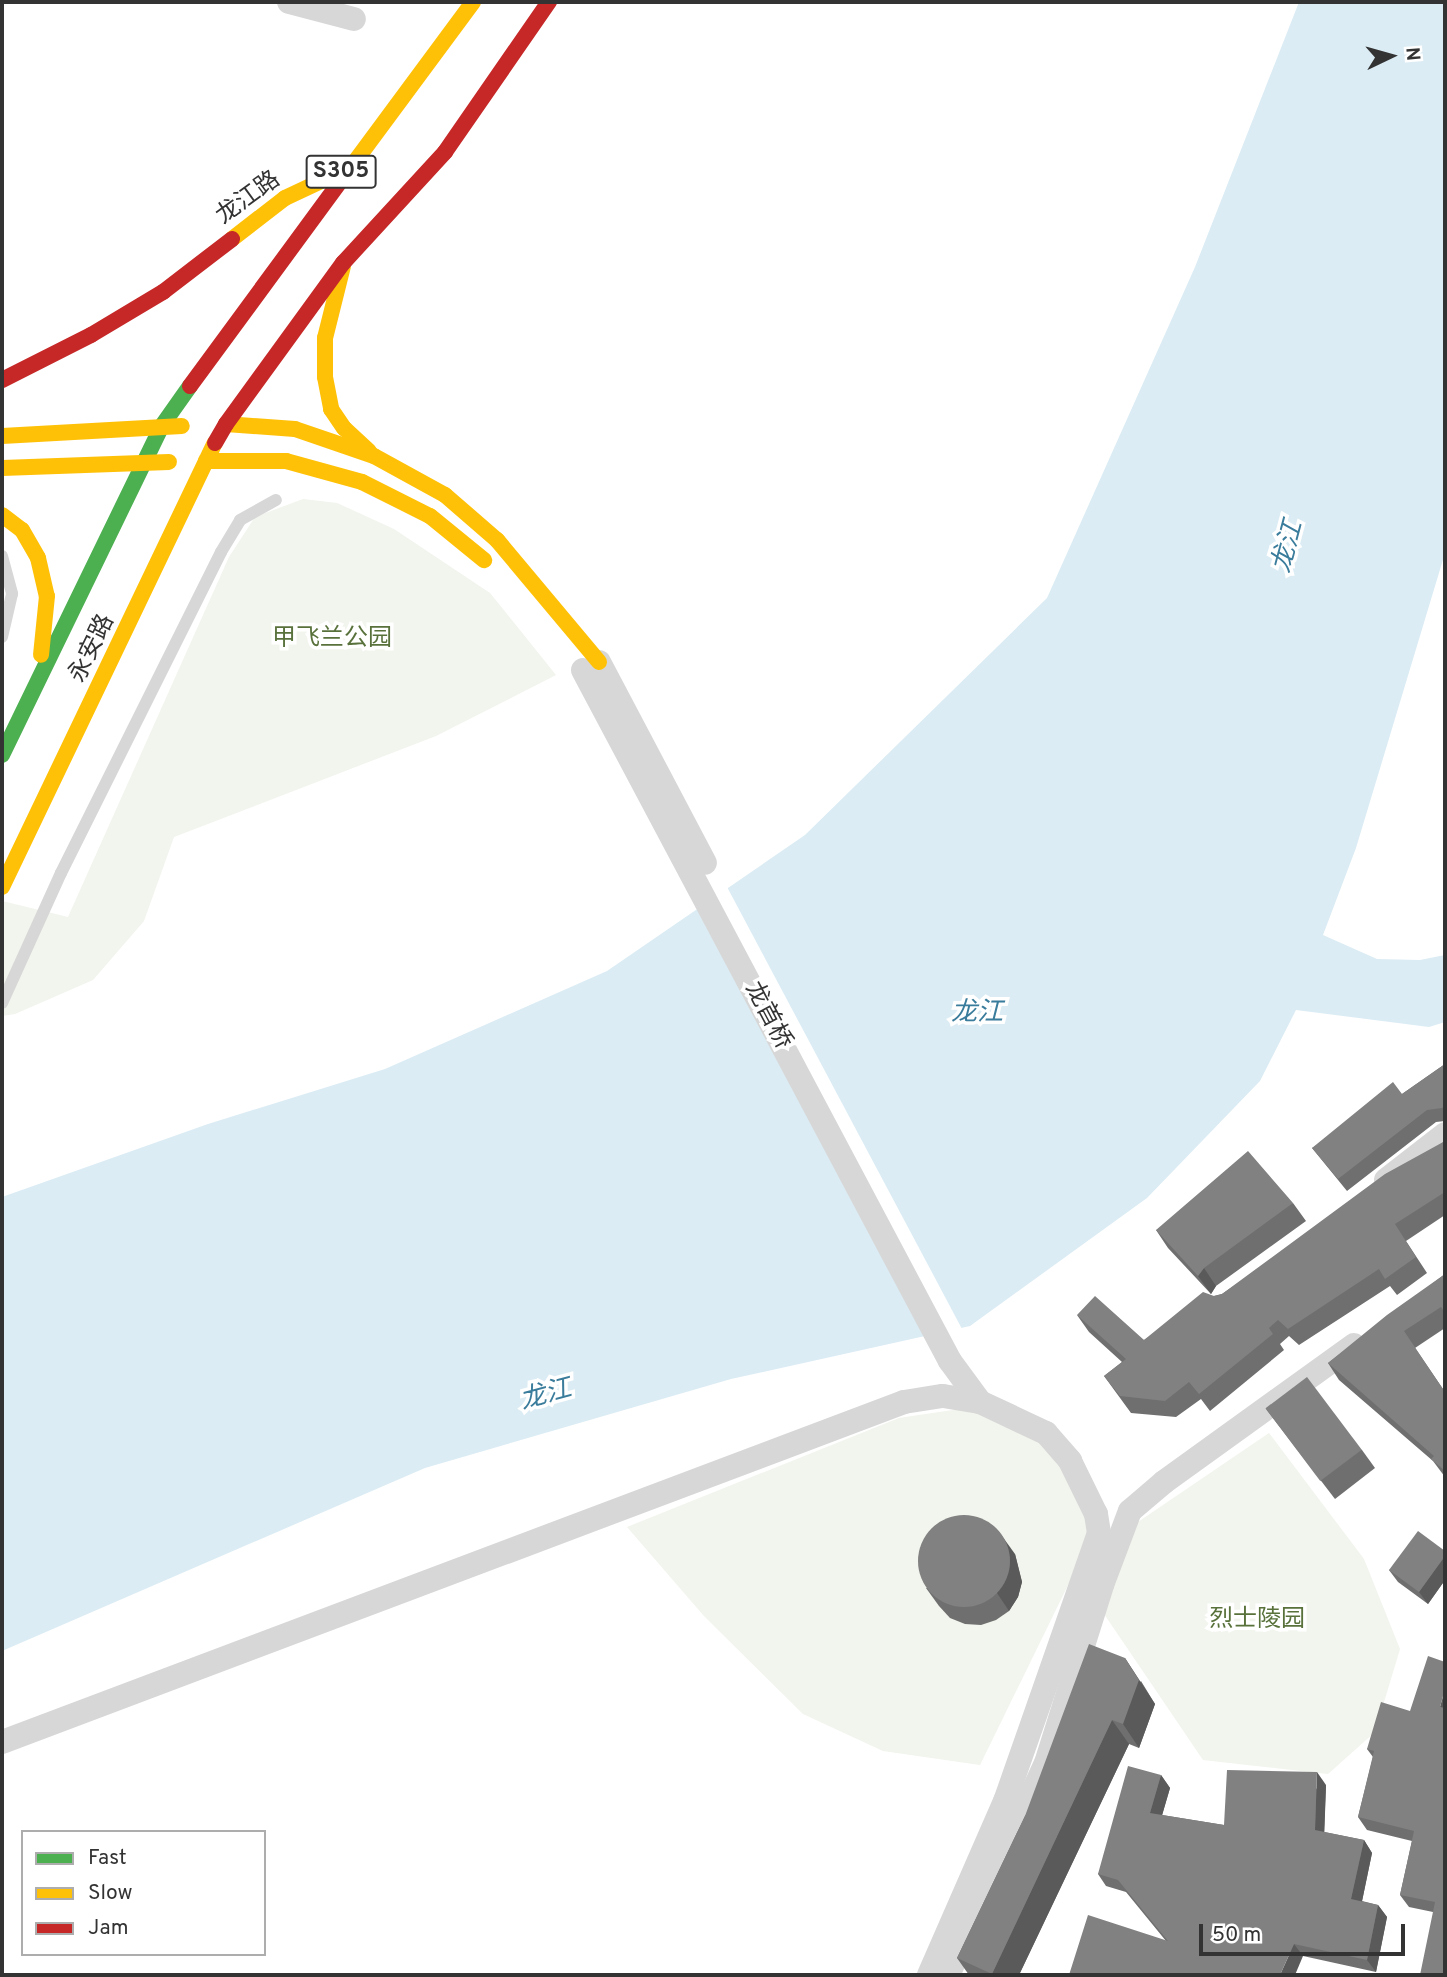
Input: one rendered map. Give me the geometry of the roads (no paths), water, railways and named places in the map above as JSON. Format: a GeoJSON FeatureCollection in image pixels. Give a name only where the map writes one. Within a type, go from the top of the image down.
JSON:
{"type":"FeatureCollection","features":[{"type":"Feature","properties":{"kind":"main road","name":"龙江路"},"geometry":{"type":"LineString","coordinates":[[2,380],[91,335],[163,292],[285,198],[351,167],[473,2]]}},
{"type":"Feature","properties":{"kind":"main road","name":"S305"},"geometry":{"type":"LineString","coordinates":[[343,263],[445,152],[549,2]]}},
{"type":"Feature","properties":{"kind":"main road","name":"永安路"},"geometry":{"type":"LineString","coordinates":[[2,755],[162,427],[244,307],[351,167]]}},
{"type":"Feature","properties":{"kind":"main road","name":"永安路"},"geometry":{"type":"LineString","coordinates":[[2,887],[226,424],[343,263]]}},
{"type":"Feature","properties":{"kind":"main road"},"geometry":{"type":"LineString","coordinates":[[343,263],[325,338],[325,377],[331,409],[344,428],[374,456]]}},
{"type":"Feature","properties":{"kind":"main road"},"geometry":{"type":"LineString","coordinates":[[2,436],[226,424],[295,429],[374,456],[445,495],[497,540],[586,664]]}},
{"type":"Feature","properties":{"kind":"main road"},"geometry":{"type":"LineString","coordinates":[[2,468],[146,462],[286,461],[328,470],[362,482],[430,516],[478,554],[495,572]]}},
{"type":"Feature","properties":{"kind":"main road"},"geometry":{"type":"LineString","coordinates":[[2,515],[22,530],[38,558],[47,596],[38,682]]}},
{"type":"Feature","properties":{"kind":"street"},"geometry":{"type":"LineString","coordinates":[[289,2],[354,19]]}},
{"type":"Feature","properties":{"kind":"street","name":"龙首桥"},"geometry":{"type":"LineString","coordinates":[[586,664],[980,1402]]}},
{"type":"Feature","properties":{"kind":"street"},"geometry":{"type":"LineString","coordinates":[[1370,1192],[1443,1140]]}},
{"type":"Feature","properties":{"kind":"street"},"geometry":{"type":"LineString","coordinates":[[948,1975],[1046,1763],[1102,1585],[1130,1511],[1164,1482],[1378,1328]]}},
{"type":"Feature","properties":{"kind":"street"},"geometry":{"type":"LineString","coordinates":[[2,1742],[904,1402],[943,1396],[980,1402],[1046,1433],[1070,1461],[1096,1514],[1099,1533],[1005,1801],[929,1975]]}},
{"type":"Feature","properties":{"kind":"lane"},"geometry":{"type":"LineString","coordinates":[[2,1003],[61,873],[221,552],[240,520],[276,500]]}},
{"type":"Feature","properties":{"kind":"lane"},"geometry":{"type":"LineString","coordinates":[[2,556],[12,594],[2,637]]}},
{"type":"Feature","properties":{"kind":"water","name":"龙江"},"geometry":{"type":"Polygon","coordinates":[[[1299,2],[1445,2],[1445,553],[1356,848],[1323,935],[1377,959],[1420,960],[1445,955],[1445,1022],[1429,1027],[1296,1010],[1260,1081],[1147,1198],[970,1326],[731,1379],[425,1468],[2,1651],[2,1197],[208,1124],[385,1069],[607,971],[805,835],[1047,598],[1195,267],[1299,2]]]}},
{"type":"Feature","properties":{"kind":"park label","name":"甲飞兰公园"},"geometry":{"type":"Point","coordinates":[332,640]}},
{"type":"Feature","properties":{"kind":"park label","name":"烈士陵园"},"geometry":{"type":"Point","coordinates":[1257,1621]}}]}
